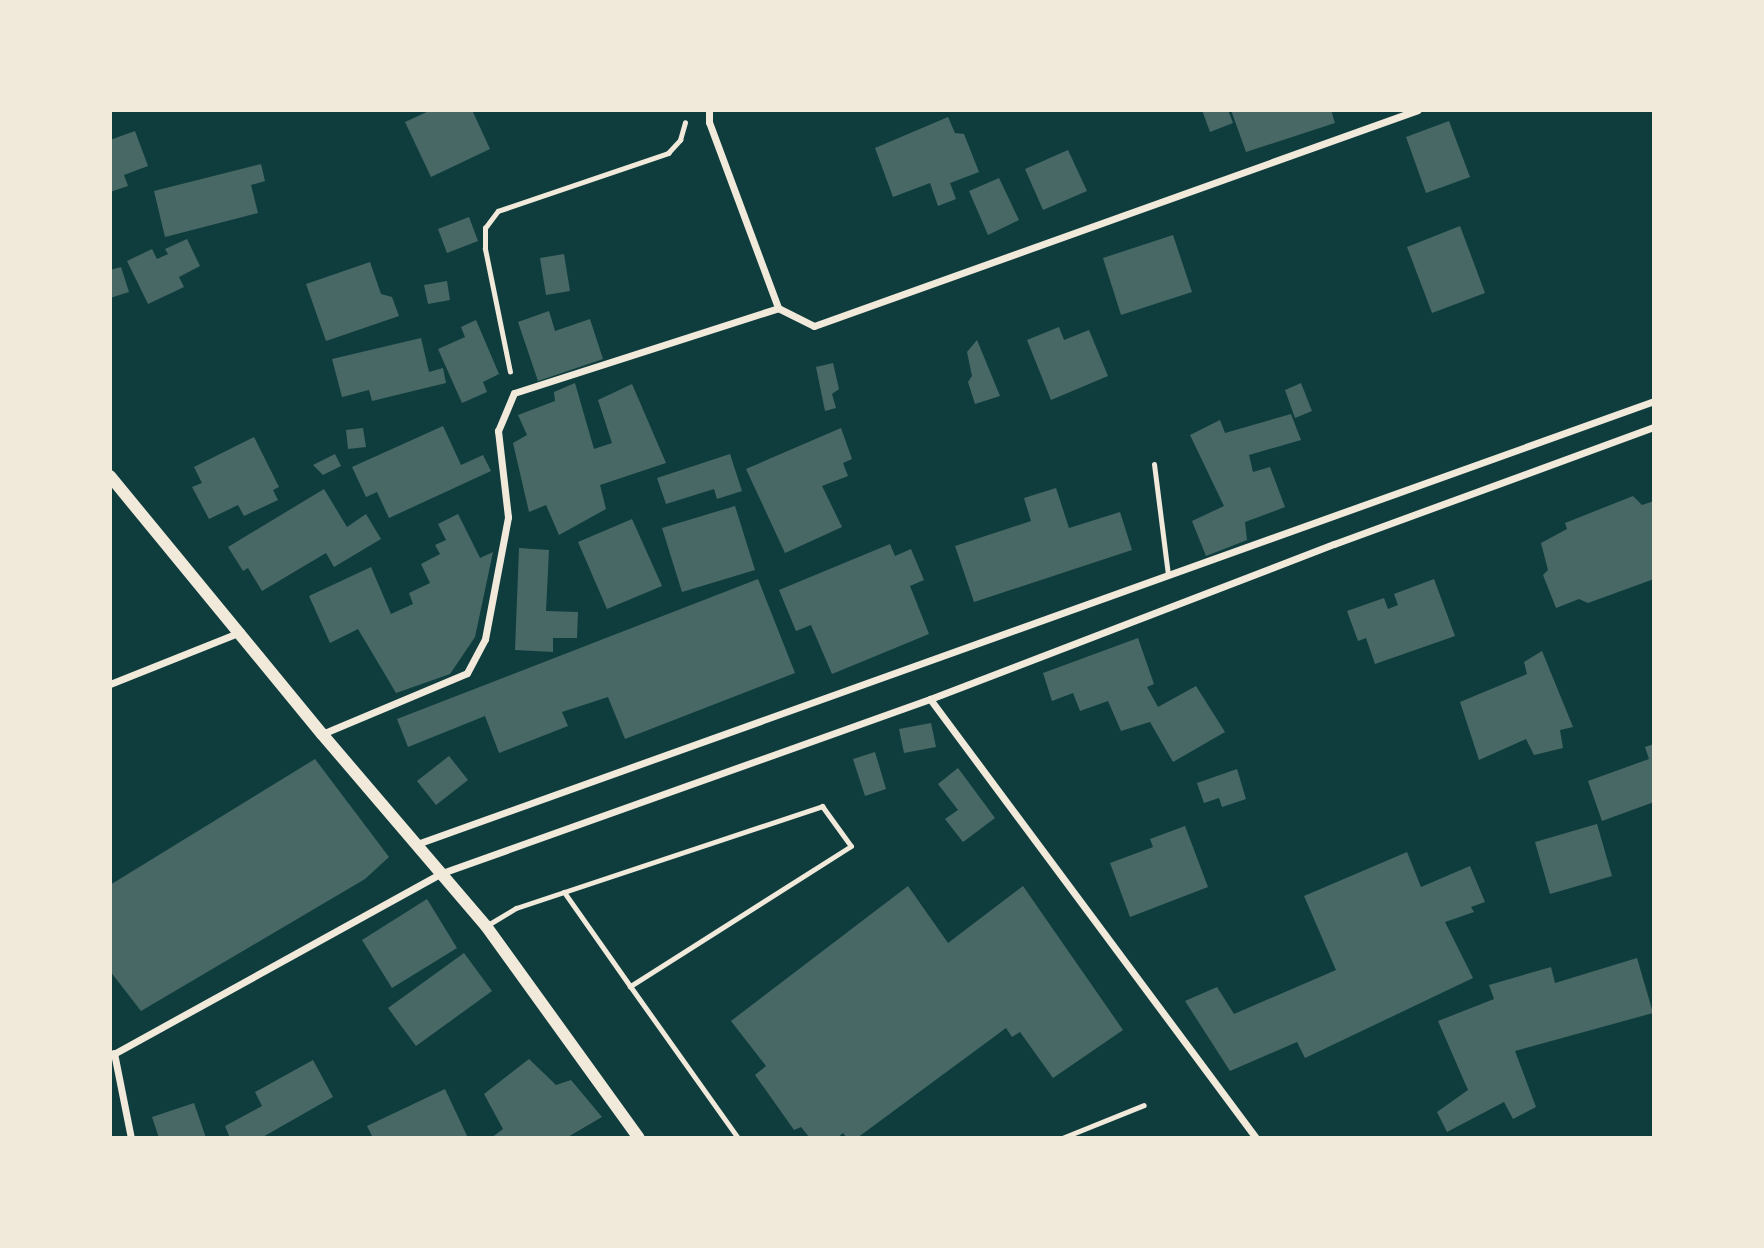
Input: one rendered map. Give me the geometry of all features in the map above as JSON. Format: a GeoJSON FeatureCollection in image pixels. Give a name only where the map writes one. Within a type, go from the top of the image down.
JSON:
{"type":"FeatureCollection","features":[{"type":"Feature","properties":{"kind":"street"},"geometry":{"type":"LineString","coordinates":[[709,110],[709,122],[778,308],[814,326],[1418,110]]}},
{"type":"Feature","properties":{"kind":"street"},"geometry":{"type":"LineString","coordinates":[[322,734],[467,673],[485,639],[508,517],[498,431],[514,393],[778,308]]}},
{"type":"Feature","properties":{"kind":"street"},"geometry":{"type":"LineString","coordinates":[[417,844],[1654,401]]}},
{"type":"Feature","properties":{"kind":"street"},"geometry":{"type":"LineString","coordinates":[[131,1138],[112,1054],[442,873],[930,699],[1321,549],[1654,427]]}},
{"type":"Feature","properties":{"kind":"street"},"geometry":{"type":"LineString","coordinates":[[110,476],[242,632],[322,734],[486,926],[639,1138]]}},
{"type":"Feature","properties":{"kind":"street"},"geometry":{"type":"LineString","coordinates":[[110,684],[242,632]]}},
{"type":"Feature","properties":{"kind":"street"},"geometry":{"type":"LineString","coordinates":[[930,699],[1256,1138]]}},
{"type":"Feature","properties":{"kind":"lane"},"geometry":{"type":"LineString","coordinates":[[1154,464],[1168,575]]}},
{"type":"Feature","properties":{"kind":"lane"},"geometry":{"type":"LineString","coordinates":[[486,926],[516,908],[822,806],[851,846],[630,986]]}},
{"type":"Feature","properties":{"kind":"lane"},"geometry":{"type":"LineString","coordinates":[[564,892],[738,1138]]}},
{"type":"Feature","properties":{"kind":"lane"},"geometry":{"type":"LineString","coordinates":[[1062,1138],[1144,1105]]}},
{"type":"Feature","properties":{"kind":"path"},"geometry":{"type":"LineString","coordinates":[[514,393],[485,249],[485,228],[498,211],[668,153],[680,140],[686,118]]}},
{"type":"Feature","properties":{"kind":"building"},"geometry":{"type":"Polygon","coordinates":[[[431,110],[472,110],[490,149],[431,177],[405,122],[431,110]]]}},
{"type":"Feature","properties":{"kind":"building"},"geometry":{"type":"Polygon","coordinates":[[[1202,110],[1228,110],[1233,123],[1210,132],[1202,110]]]}},
{"type":"Feature","properties":{"kind":"building"},"geometry":{"type":"Polygon","coordinates":[[[1231,110],[1331,110],[1335,123],[1246,152],[1231,110]]]}},
{"type":"Feature","properties":{"kind":"building"},"geometry":{"type":"Polygon","coordinates":[[[948,117],[955,133],[964,134],[979,172],[950,183],[956,199],[938,206],[930,183],[893,197],[875,148],[948,117]]]}},
{"type":"Feature","properties":{"kind":"building"},"geometry":{"type":"Polygon","coordinates":[[[1449,121],[1470,177],[1426,193],[1406,137],[1449,121]]]}},
{"type":"Feature","properties":{"kind":"building"},"geometry":{"type":"Polygon","coordinates":[[[135,131],[148,166],[124,175],[128,186],[110,192],[110,140],[135,131]]]}},
{"type":"Feature","properties":{"kind":"building"},"geometry":{"type":"Polygon","coordinates":[[[1068,150],[1087,191],[1043,210],[1025,169],[1068,150]]]}},
{"type":"Feature","properties":{"kind":"building"},"geometry":{"type":"Polygon","coordinates":[[[261,164],[265,181],[251,185],[258,213],[165,237],[154,191],[261,164]]]}},
{"type":"Feature","properties":{"kind":"building"},"geometry":{"type":"Polygon","coordinates":[[[999,178],[1019,220],[988,235],[969,191],[999,178]]]}},
{"type":"Feature","properties":{"kind":"building"},"geometry":{"type":"Polygon","coordinates":[[[469,217],[478,241],[447,253],[438,229],[469,217]]]}},
{"type":"Feature","properties":{"kind":"building"},"geometry":{"type":"Polygon","coordinates":[[[1460,226],[1485,293],[1432,313],[1407,247],[1460,226]]]}},
{"type":"Feature","properties":{"kind":"building"},"geometry":{"type":"Polygon","coordinates":[[[1173,235],[1192,292],[1121,315],[1103,258],[1173,235]]]}},
{"type":"Feature","properties":{"kind":"building"},"geometry":{"type":"Polygon","coordinates":[[[187,239],[200,266],[179,277],[184,287],[148,304],[127,261],[152,249],[157,259],[168,254],[165,249],[187,239]]]}},
{"type":"Feature","properties":{"kind":"building"},"geometry":{"type":"Polygon","coordinates":[[[564,254],[570,291],[546,295],[540,258],[564,254]]]}},
{"type":"Feature","properties":{"kind":"building"},"geometry":{"type":"Polygon","coordinates":[[[370,262],[381,294],[392,297],[399,316],[326,341],[306,284],[370,262]]]}},
{"type":"Feature","properties":{"kind":"building"},"geometry":{"type":"Polygon","coordinates":[[[121,267],[129,292],[110,298],[110,270],[121,267]]]}},
{"type":"Feature","properties":{"kind":"building"},"geometry":{"type":"Polygon","coordinates":[[[447,281],[450,300],[428,304],[424,285],[447,281]]]}},
{"type":"Feature","properties":{"kind":"building"},"geometry":{"type":"Polygon","coordinates":[[[549,311],[555,331],[590,319],[603,359],[538,381],[518,322],[549,311]]]}},
{"type":"Feature","properties":{"kind":"building"},"geometry":{"type":"Polygon","coordinates":[[[476,320],[499,374],[483,382],[487,392],[462,403],[438,349],[465,337],[461,327],[476,320]]]}},
{"type":"Feature","properties":{"kind":"building"},"geometry":{"type":"Polygon","coordinates":[[[1059,327],[1064,340],[1089,330],[1108,376],[1051,400],[1027,340],[1059,327]]]}},
{"type":"Feature","properties":{"kind":"building"},"geometry":{"type":"Polygon","coordinates":[[[421,338],[429,372],[443,368],[446,383],[372,401],[369,390],[342,397],[332,359],[421,338]]]}},
{"type":"Feature","properties":{"kind":"building"},"geometry":{"type":"Polygon","coordinates":[[[977,340],[1000,396],[975,404],[968,382],[972,376],[967,352],[977,340]]]}},
{"type":"Feature","properties":{"kind":"building"},"geometry":{"type":"Polygon","coordinates":[[[833,363],[839,389],[832,394],[836,408],[825,411],[816,367],[833,363]]]}},
{"type":"Feature","properties":{"kind":"building"},"geometry":{"type":"Polygon","coordinates":[[[575,383],[594,449],[612,443],[598,400],[632,384],[666,463],[600,485],[606,509],[559,535],[546,505],[529,512],[513,443],[527,435],[518,415],[555,401],[554,392],[575,383]]]}},
{"type":"Feature","properties":{"kind":"building"},"geometry":{"type":"Polygon","coordinates":[[[1301,383],[1312,411],[1295,418],[1285,390],[1301,383]]]}},
{"type":"Feature","properties":{"kind":"building"},"geometry":{"type":"Polygon","coordinates":[[[1291,414],[1301,440],[1249,455],[1253,472],[1270,467],[1285,507],[1245,522],[1247,540],[1206,556],[1192,521],[1224,506],[1190,435],[1220,420],[1225,433],[1291,414]]]}},
{"type":"Feature","properties":{"kind":"building"},"geometry":{"type":"Polygon","coordinates":[[[443,426],[461,465],[483,455],[491,471],[389,518],[377,492],[366,497],[352,467],[443,426]]]}},
{"type":"Feature","properties":{"kind":"building"},"geometry":{"type":"Polygon","coordinates":[[[363,428],[366,447],[348,449],[346,430],[363,428]]]}},
{"type":"Feature","properties":{"kind":"building"},"geometry":{"type":"Polygon","coordinates":[[[841,428],[852,459],[843,463],[848,476],[822,486],[842,527],[785,553],[746,469],[841,428]]]}},
{"type":"Feature","properties":{"kind":"building"},"geometry":{"type":"Polygon","coordinates":[[[254,437],[279,487],[273,490],[278,500],[244,516],[238,505],[209,519],[192,487],[202,483],[194,467],[254,437]]]}},
{"type":"Feature","properties":{"kind":"building"},"geometry":{"type":"Polygon","coordinates":[[[335,454],[341,466],[323,475],[313,465],[335,454]]]}},
{"type":"Feature","properties":{"kind":"building"},"geometry":{"type":"Polygon","coordinates":[[[730,454],[742,491],[717,499],[714,489],[666,504],[657,478],[730,454]]]}},
{"type":"Feature","properties":{"kind":"building"},"geometry":{"type":"Polygon","coordinates":[[[1056,488],[1069,528],[1120,512],[1132,550],[974,602],[955,546],[1031,521],[1024,498],[1056,488]]]}},
{"type":"Feature","properties":{"kind":"building"},"geometry":{"type":"Polygon","coordinates":[[[324,489],[347,527],[366,514],[381,539],[334,567],[326,553],[262,591],[248,568],[243,571],[228,547],[324,489]]]}},
{"type":"Feature","properties":{"kind":"building"},"geometry":{"type":"Polygon","coordinates":[[[1633,496],[1642,505],[1654,501],[1654,579],[1588,603],[1579,599],[1556,608],[1543,575],[1548,570],[1541,543],[1567,529],[1565,523],[1633,496]]]}},
{"type":"Feature","properties":{"kind":"building"},"geometry":{"type":"Polygon","coordinates":[[[735,506],[755,570],[682,592],[662,528],[735,506]]]}},
{"type":"Feature","properties":{"kind":"building"},"geometry":{"type":"Polygon","coordinates":[[[458,514],[480,558],[493,552],[475,637],[450,674],[396,693],[358,629],[330,643],[309,596],[371,567],[391,614],[413,604],[409,593],[430,583],[421,564],[440,554],[435,545],[446,540],[438,524],[458,514]]]}},
{"type":"Feature","properties":{"kind":"building"},"geometry":{"type":"Polygon","coordinates":[[[632,519],[662,586],[607,609],[578,542],[632,519]]]}},
{"type":"Feature","properties":{"kind":"building"},"geometry":{"type":"Polygon","coordinates":[[[890,544],[895,556],[911,549],[924,580],[910,586],[929,634],[832,674],[811,625],[796,631],[779,590],[890,544]]]}},
{"type":"Feature","properties":{"kind":"building"},"geometry":{"type":"Polygon","coordinates":[[[519,548],[549,550],[546,611],[578,612],[577,638],[553,638],[553,652],[515,650],[519,548]]]}},
{"type":"Feature","properties":{"kind":"building"},"geometry":{"type":"Polygon","coordinates":[[[758,579],[795,673],[625,739],[608,697],[562,712],[568,726],[499,753],[485,716],[408,747],[397,719],[758,579]]]}},
{"type":"Feature","properties":{"kind":"building"},"geometry":{"type":"Polygon","coordinates":[[[1434,579],[1455,636],[1375,664],[1366,638],[1358,641],[1347,611],[1384,598],[1388,609],[1398,605],[1394,594],[1434,579]]]}},
{"type":"Feature","properties":{"kind":"building"},"geometry":{"type":"Polygon","coordinates":[[[1138,638],[1154,684],[1147,687],[1158,707],[1196,686],[1225,732],[1173,762],[1150,722],[1121,731],[1108,701],[1080,711],[1073,693],[1052,701],[1043,673],[1138,638]]]}},
{"type":"Feature","properties":{"kind":"building"},"geometry":{"type":"Polygon","coordinates":[[[1542,651],[1573,727],[1560,730],[1563,748],[1534,755],[1526,739],[1479,760],[1460,702],[1527,674],[1524,662],[1542,651]]]}},
{"type":"Feature","properties":{"kind":"building"},"geometry":{"type":"Polygon","coordinates":[[[931,723],[936,747],[904,753],[899,729],[931,723]]]}},
{"type":"Feature","properties":{"kind":"building"},"geometry":{"type":"Polygon","coordinates":[[[1654,744],[1654,802],[1602,821],[1588,781],[1649,759],[1645,747],[1654,744]]]}},
{"type":"Feature","properties":{"kind":"building"},"geometry":{"type":"Polygon","coordinates":[[[875,752],[886,789],[865,796],[853,759],[875,752]]]}},
{"type":"Feature","properties":{"kind":"building"},"geometry":{"type":"Polygon","coordinates":[[[449,756],[468,780],[436,805],[417,781],[449,756]]]}},
{"type":"Feature","properties":{"kind":"building"},"geometry":{"type":"Polygon","coordinates":[[[315,759],[389,857],[365,879],[141,1011],[110,971],[110,885],[315,759]]]}},
{"type":"Feature","properties":{"kind":"building"},"geometry":{"type":"Polygon","coordinates":[[[958,768],[995,818],[963,842],[945,819],[958,810],[938,784],[958,768]]]}},
{"type":"Feature","properties":{"kind":"building"},"geometry":{"type":"Polygon","coordinates":[[[1237,769],[1246,799],[1222,807],[1219,798],[1204,803],[1197,783],[1237,769]]]}},
{"type":"Feature","properties":{"kind":"building"},"geometry":{"type":"Polygon","coordinates":[[[1597,824],[1612,876],[1550,894],[1535,842],[1597,824]]]}},
{"type":"Feature","properties":{"kind":"building"},"geometry":{"type":"Polygon","coordinates":[[[1185,826],[1208,887],[1130,917],[1110,863],[1153,847],[1150,839],[1185,826]]]}},
{"type":"Feature","properties":{"kind":"building"},"geometry":{"type":"Polygon","coordinates":[[[1407,852],[1421,887],[1470,866],[1485,902],[1471,907],[1474,912],[1445,922],[1473,978],[1305,1058],[1297,1042],[1230,1071],[1185,1001],[1217,987],[1234,1014],[1336,970],[1304,896],[1407,852]]]}},
{"type":"Feature","properties":{"kind":"building"},"geometry":{"type":"Polygon","coordinates":[[[908,886],[948,943],[1023,886],[1123,1030],[1053,1078],[1020,1032],[1012,1037],[1006,1028],[857,1138],[847,1138],[843,1133],[837,1138],[810,1138],[801,1127],[794,1130],[755,1075],[766,1066],[731,1021],[908,886]]]}},
{"type":"Feature","properties":{"kind":"building"},"geometry":{"type":"Polygon","coordinates":[[[427,899],[457,948],[392,988],[362,940],[427,899]]]}},
{"type":"Feature","properties":{"kind":"building"},"geometry":{"type":"Polygon","coordinates":[[[464,953],[492,991],[416,1046],[388,1008],[464,953]]]}},
{"type":"Feature","properties":{"kind":"building"},"geometry":{"type":"Polygon","coordinates":[[[1637,958],[1653,1013],[1515,1051],[1536,1107],[1513,1119],[1504,1102],[1447,1132],[1437,1112],[1468,1090],[1438,1021],[1494,999],[1489,985],[1551,967],[1555,983],[1637,958]]]}},
{"type":"Feature","properties":{"kind":"building"},"geometry":{"type":"Polygon","coordinates":[[[529,1059],[556,1085],[571,1080],[602,1117],[566,1138],[491,1138],[503,1129],[484,1094],[529,1059]]]}},
{"type":"Feature","properties":{"kind":"building"},"geometry":{"type":"Polygon","coordinates":[[[313,1060],[333,1097],[261,1138],[230,1138],[225,1126],[262,1106],[255,1092],[313,1060]]]}},
{"type":"Feature","properties":{"kind":"building"},"geometry":{"type":"Polygon","coordinates":[[[445,1089],[468,1138],[373,1138],[367,1126],[445,1089]]]}},
{"type":"Feature","properties":{"kind":"building"},"geometry":{"type":"Polygon","coordinates":[[[194,1103],[206,1138],[159,1138],[152,1117],[194,1103]]]}}]}
